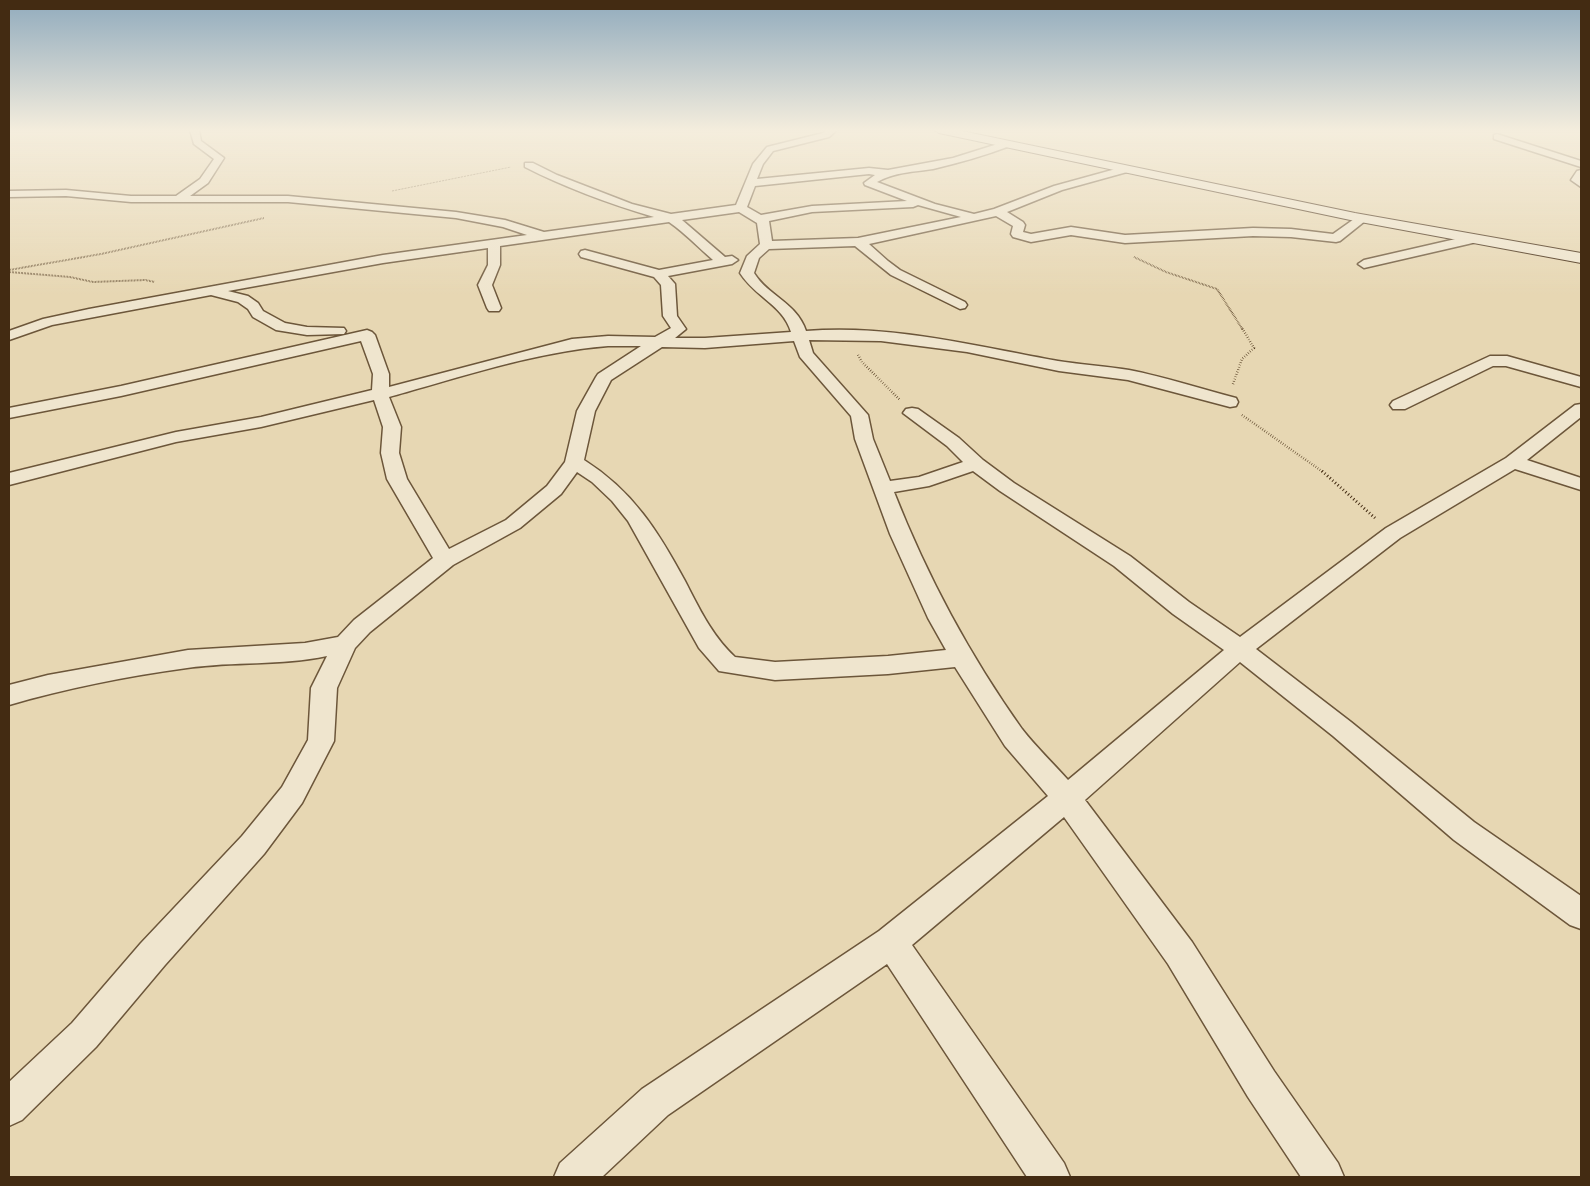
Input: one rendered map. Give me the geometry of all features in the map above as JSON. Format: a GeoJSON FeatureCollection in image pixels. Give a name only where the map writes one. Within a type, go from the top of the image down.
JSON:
{"type":"FeatureCollection","features":[{"type":"Feature","properties":{"kind":"street"},"geometry":{"type":"LineString","coordinates":[[180,198],[198,185]]}},
{"type":"Feature","properties":{"kind":"street"},"geometry":{"type":"LineString","coordinates":[[575,185],[640,210],[671,218],[686,228],[692,237],[722,262]]}},
{"type":"Feature","properties":{"kind":"street"},"geometry":{"type":"LineString","coordinates":[[741,208],[749,185]]}},
{"type":"Feature","properties":{"kind":"street"},"geometry":{"type":"LineString","coordinates":[[875,185],[931,206],[974,217]]}},
{"type":"Feature","properties":{"kind":"street"},"geometry":{"type":"LineString","coordinates":[[585,254],[659,274],[722,262],[759,251],[858,242],[912,232],[998,212],[1068,185]]}},
{"type":"Feature","properties":{"kind":"street"},"geometry":{"type":"LineString","coordinates":[[1198,185],[1361,219],[1581,258]]}},
{"type":"Feature","properties":{"kind":"street"},"geometry":{"type":"LineString","coordinates":[[9,194],[66,194],[131,199],[288,199],[415,209],[505,224],[546,237]]}},
{"type":"Feature","properties":{"kind":"street"},"geometry":{"type":"LineString","coordinates":[[759,219],[812,209],[903,204],[931,206]]}},
{"type":"Feature","properties":{"kind":"street"},"geometry":{"type":"LineString","coordinates":[[9,336],[48,322],[383,258],[546,237],[741,208],[759,219],[762,221],[759,251],[747,273],[753,283],[786,308],[797,326],[806,354],[859,415],[864,439],[900,534],[940,618],[962,657],[1014,738],[1066,798],[1180,953],[1261,1084],[1324,1177]]}},
{"type":"Feature","properties":{"kind":"street"},"geometry":{"type":"LineString","coordinates":[[998,212],[1017,222],[1019,224],[1017,234],[1025,237],[1038,237],[1071,231],[1125,239],[1253,232],[1292,233],[1336,238],[1361,219]]}},
{"type":"Feature","properties":{"kind":"street"},"geometry":{"type":"LineString","coordinates":[[1364,264],[1473,239]]}},
{"type":"Feature","properties":{"kind":"street"},"geometry":{"type":"LineString","coordinates":[[858,242],[865,246],[888,268],[960,305]]}},
{"type":"Feature","properties":{"kind":"street"},"geometry":{"type":"LineString","coordinates":[[494,244],[494,265],[485,285],[494,308]]}},
{"type":"Feature","properties":{"kind":"street"},"geometry":{"type":"LineString","coordinates":[[9,1107],[84,1035],[153,954],[253,845],[292,795],[322,741],[324,688],[345,644],[362,626],[445,560],[513,524],[554,490],[574,462],[586,411],[604,377],[678,329],[670,316],[668,284],[659,274]]}},
{"type":"Feature","properties":{"kind":"street"},"geometry":{"type":"LineString","coordinates":[[209,291],[243,299],[253,306],[258,314],[281,327],[307,331],[354,331],[367,335]]}},
{"type":"Feature","properties":{"kind":"street"},"geometry":{"type":"LineString","coordinates":[[367,335],[381,374],[380,394],[392,427],[390,453],[397,479],[445,560]]}},
{"type":"Feature","properties":{"kind":"street"},"geometry":{"type":"LineString","coordinates":[[9,413],[121,391],[367,335]]}},
{"type":"Feature","properties":{"kind":"street"},"geometry":{"type":"LineString","coordinates":[[9,479],[183,436],[261,422],[359,397],[380,394],[528,354],[572,344],[608,341],[680,344],[799,335],[881,336],[967,347],[1059,366],[1129,376],[1230,402]]}},
{"type":"Feature","properties":{"kind":"street"},"geometry":{"type":"LineString","coordinates":[[1399,405],[1490,361],[1507,361],[1581,382]]}},
{"type":"Feature","properties":{"kind":"street"},"geometry":{"type":"LineString","coordinates":[[574,1177],[654,1102],[891,942],[1066,798],[1240,649],[1393,533],[1513,462],[1581,409]]}},
{"type":"Feature","properties":{"kind":"street"},"geometry":{"type":"LineString","coordinates":[[912,413],[953,442],[976,464],[1007,487],[1122,561],[1181,608],[1240,649],[1372,754],[1464,831],[1581,914]]}},
{"type":"Feature","properties":{"kind":"street"},"geometry":{"type":"LineString","coordinates":[[574,462],[598,477],[638,518],[653,541],[708,644],[728,665],[775,671],[888,665],[962,657]]}},
{"type":"Feature","properties":{"kind":"street"},"geometry":{"type":"LineString","coordinates":[[1513,462],[1581,484]]}},
{"type":"Feature","properties":{"kind":"street"},"geometry":{"type":"LineString","coordinates":[[882,488],[922,482],[976,464]]}},
{"type":"Feature","properties":{"kind":"street"},"geometry":{"type":"LineString","coordinates":[[9,695],[48,684],[188,660],[252,654],[305,652],[345,644]]}},
{"type":"Feature","properties":{"kind":"street"},"geometry":{"type":"LineString","coordinates":[[891,942],[1050,1177]]}},
{"type":"Feature","properties":{"kind":"path"},"geometry":{"type":"LineString","coordinates":[[390,191],[420,185]]}},
{"type":"Feature","properties":{"kind":"path"},"geometry":{"type":"LineString","coordinates":[[9,271],[101,254],[270,216]]}},
{"type":"Feature","properties":{"kind":"path"},"geometry":{"type":"LineString","coordinates":[[1096,236],[1166,272],[1217,289],[1254,348],[1242,359],[1230,394],[1230,402],[1245,418],[1323,472],[1349,497],[1393,533]]}},
{"type":"Feature","properties":{"kind":"path"},"geometry":{"type":"LineString","coordinates":[[9,271],[70,277],[93,282],[145,280],[164,283]]}},
{"type":"Feature","properties":{"kind":"path"},"geometry":{"type":"LineString","coordinates":[[848,335],[862,362],[912,413]]}}]}
